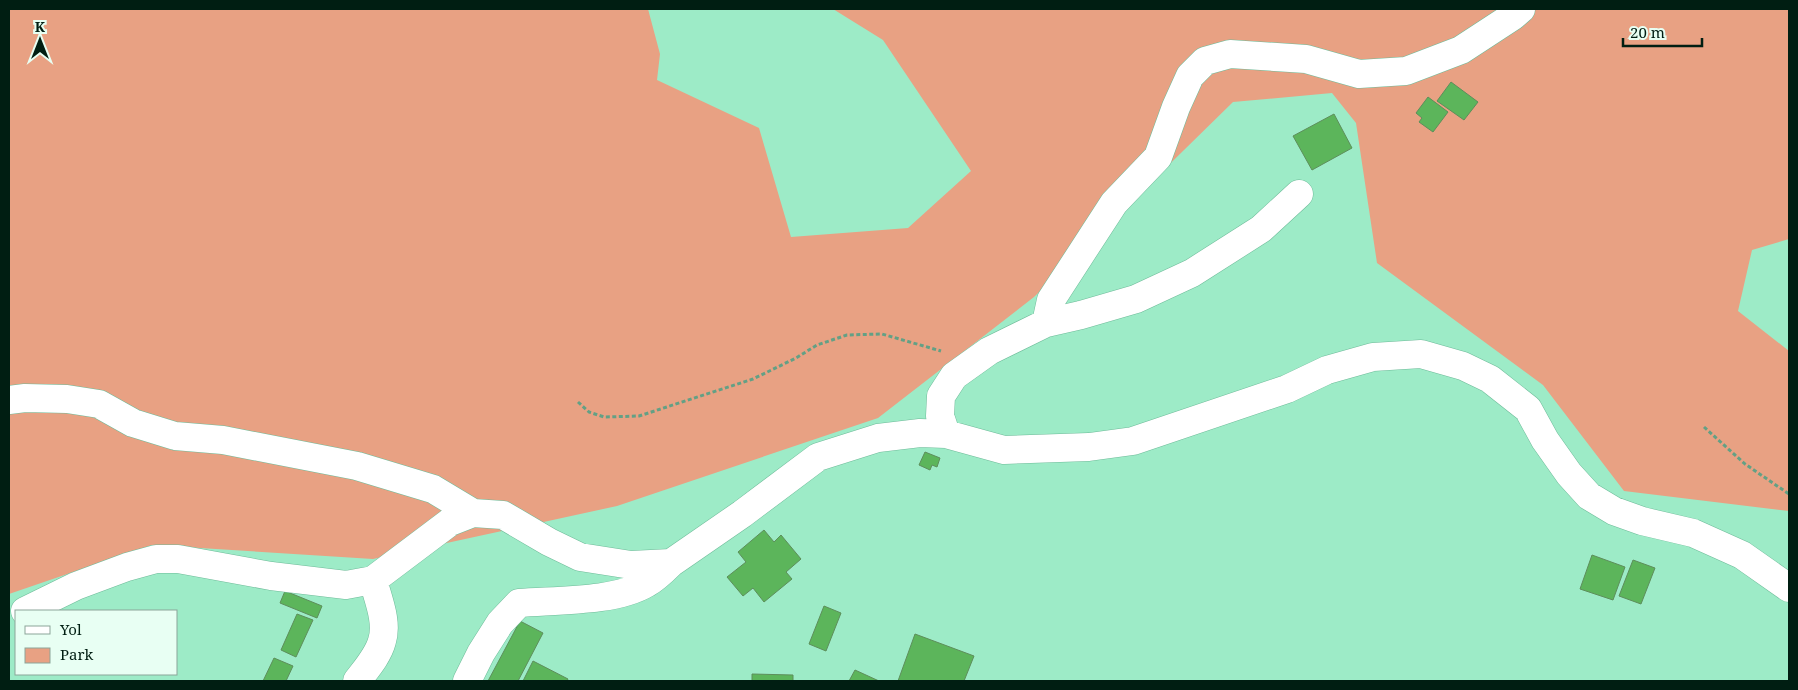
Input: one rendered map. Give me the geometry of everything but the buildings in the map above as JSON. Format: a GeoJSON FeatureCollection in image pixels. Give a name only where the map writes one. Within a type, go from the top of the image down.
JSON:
{"type":"FeatureCollection","features":[{"type":"Feature","properties":{"kind":"street"},"geometry":{"type":"LineString","coordinates":[[1046,323],[1051,300],[1114,203],[1158,157],[1176,107],[1190,76],[1205,61],[1230,54],[1306,59],[1359,74],[1406,71],[1462,50],[1522,9]]}},
{"type":"Feature","properties":{"kind":"street"},"geometry":{"type":"LineString","coordinates":[[946,434],[940,416],[941,396],[954,376],[989,351],[1046,323],[1136,299],[1192,273],[1261,229],[1299,194]]}},
{"type":"Feature","properties":{"kind":"street"},"geometry":{"type":"LineString","coordinates":[[467,681],[480,653],[500,623],[519,604],[604,596],[631,590],[647,583],[671,563],[736,519],[818,457],[878,438],[920,433],[946,434],[1004,450],[1089,447],[1133,441],[1287,389],[1327,370],[1373,357],[1420,354],[1462,366],[1490,379],[1528,409],[1545,440],[1568,474],[1589,496],[1614,512],[1642,521],[1693,533],[1742,555],[1789,588]]}},
{"type":"Feature","properties":{"kind":"street"},"geometry":{"type":"LineString","coordinates":[[9,400],[25,398],[66,399],[99,404],[132,423],[175,436],[223,440],[357,466],[433,489],[474,513]]}},
{"type":"Feature","properties":{"kind":"street"},"geometry":{"type":"LineString","coordinates":[[27,610],[76,586],[127,567],[156,559],[178,559],[271,576],[346,585],[373,580],[450,522],[474,513],[504,515],[549,542],[580,557],[631,565],[671,563]]}},
{"type":"Feature","properties":{"kind":"street"},"geometry":{"type":"LineString","coordinates":[[357,681],[382,641],[383,619],[373,580]]}},
{"type":"Feature","properties":{"kind":"path"},"geometry":{"type":"LineString","coordinates":[[578,402],[589,412],[604,417],[639,416],[753,379],[796,358],[817,345],[847,335],[882,334],[975,361]]}},
{"type":"Feature","properties":{"kind":"path"},"geometry":{"type":"LineString","coordinates":[[1704,427],[1745,464],[1789,494]]}},
{"type":"Feature","properties":{"kind":"green space"},"geometry":{"type":"Polygon","coordinates":[[[9,9],[648,9],[660,54],[657,80],[759,128],[791,237],[908,228],[971,171],[883,40],[833,9],[1789,9],[1789,239],[1752,250],[1738,311],[1789,351],[1789,511],[1624,491],[1543,385],[1377,263],[1356,123],[1332,93],[1233,102],[1034,297],[878,418],[617,506],[373,559],[152,545],[9,594],[9,9]]]}}]}
